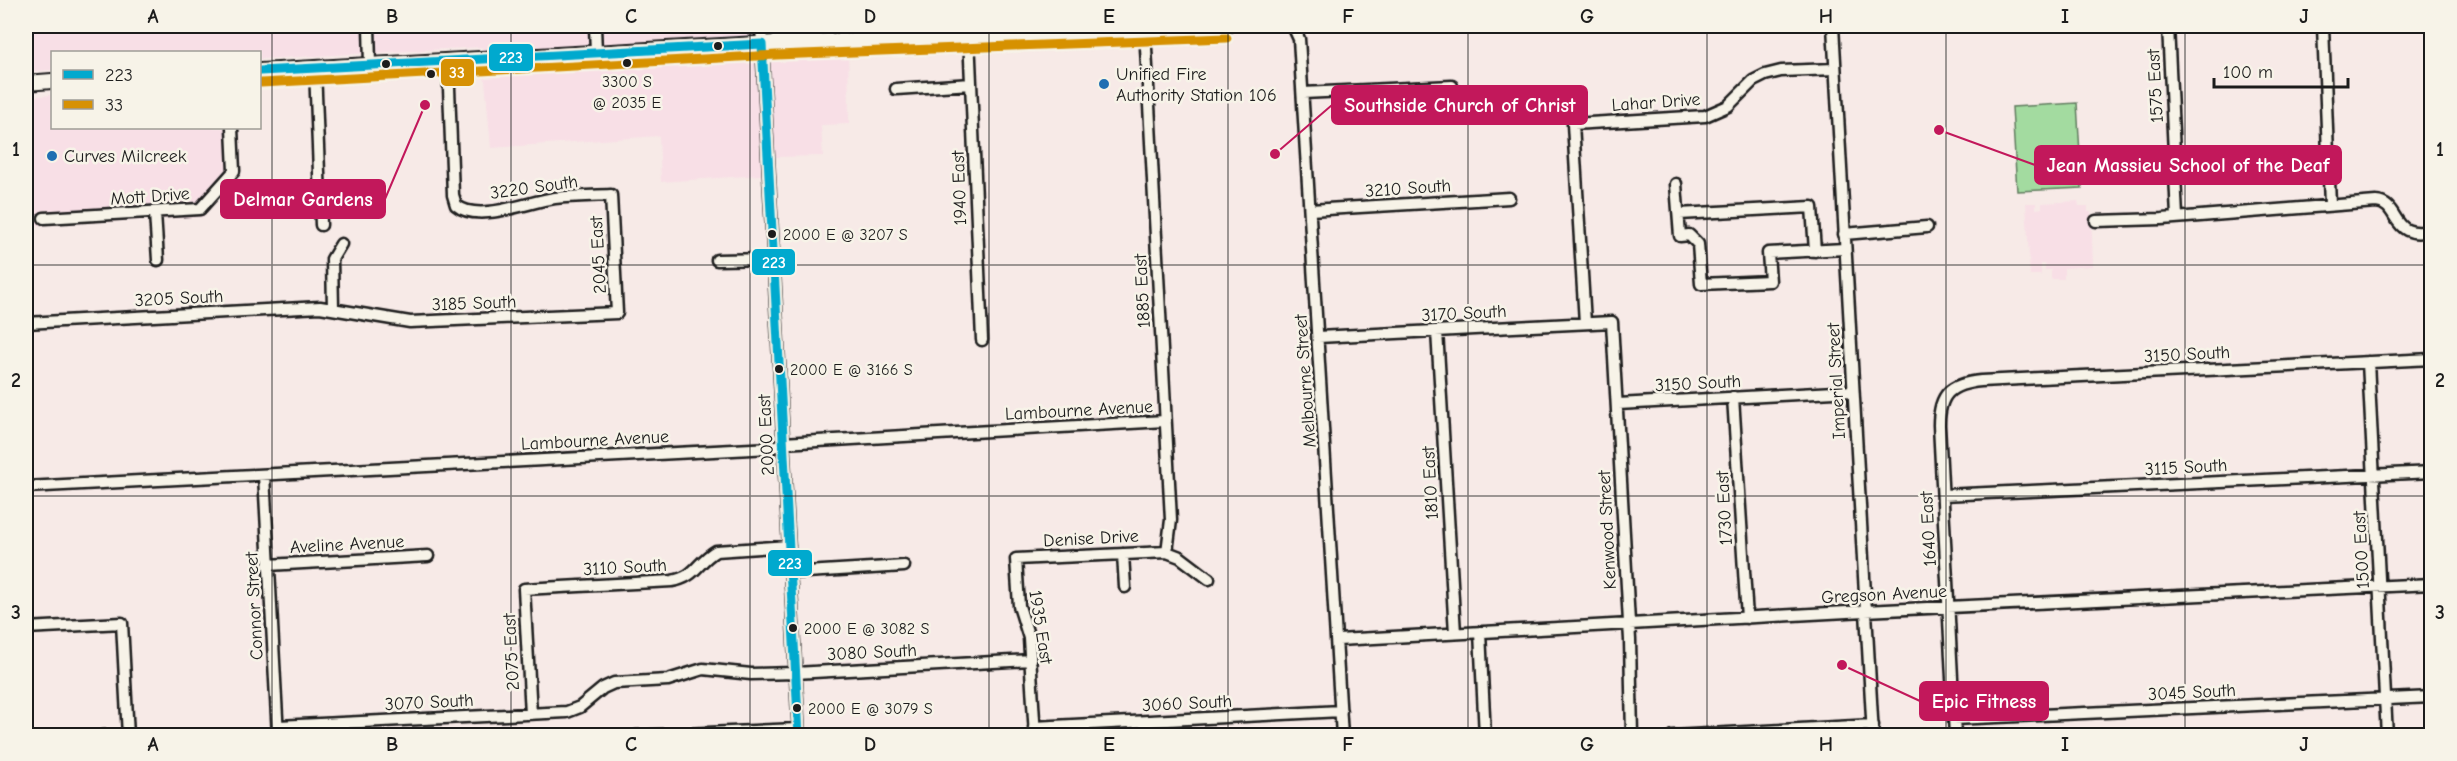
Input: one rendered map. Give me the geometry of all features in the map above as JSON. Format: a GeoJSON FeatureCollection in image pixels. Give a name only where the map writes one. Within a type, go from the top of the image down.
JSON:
{"type":"FeatureCollection","features":[{"type":"Feature","properties":{"kind":"main road"},"geometry":{"type":"LineString","coordinates":[[261,71],[762,44],[969,36],[985,30],[1227,26]]}},
{"type":"Feature","properties":{"kind":"main road"},"geometry":{"type":"LineString","coordinates":[[26,83],[51,81]]}},
{"type":"Feature","properties":{"kind":"street"},"geometry":{"type":"LineString","coordinates":[[369,26],[370,65]]}},
{"type":"Feature","properties":{"kind":"street"},"geometry":{"type":"LineString","coordinates":[[595,26],[596,53]]}},
{"type":"Feature","properties":{"kind":"street","name":"2000 East"},"geometry":{"type":"LineString","coordinates":[[761,26],[799,732]]}},
{"type":"Feature","properties":{"kind":"street","name":"Melbourne Street"},"geometry":{"type":"LineString","coordinates":[[1293,26],[1299,39],[1338,640],[1342,735]]}},
{"type":"Feature","properties":{"kind":"street","name":"Imperial Street"},"geometry":{"type":"LineString","coordinates":[[1833,26],[1873,730]]}},
{"type":"Feature","properties":{"kind":"street","name":"1575 East"},"geometry":{"type":"LineString","coordinates":[[2169,26],[2177,217]]}},
{"type":"Feature","properties":{"kind":"street"},"geometry":{"type":"LineString","coordinates":[[2323,26],[2330,205]]}},
{"type":"Feature","properties":{"kind":"street","name":"1885 East"},"geometry":{"type":"LineString","coordinates":[[1145,29],[1171,520],[1167,552]]}},
{"type":"Feature","properties":{"kind":"street","name":"1940 East"},"geometry":{"type":"LineString","coordinates":[[969,36],[982,340]]}},
{"type":"Feature","properties":{"kind":"street","name":"3220 South"},"geometry":{"type":"LineString","coordinates":[[448,61],[453,195],[456,205],[462,210],[469,212],[502,210],[555,198],[611,195]]}},
{"type":"Feature","properties":{"kind":"street"},"geometry":{"type":"LineString","coordinates":[[315,68],[321,225]]}},
{"type":"Feature","properties":{"kind":"street","name":"Lahar Drive"},"geometry":{"type":"LineString","coordinates":[[1585,323],[1573,124],[1705,116],[1728,106],[1753,81],[1765,75],[1781,71],[1835,69]]}},
{"type":"Feature","properties":{"kind":"street"},"geometry":{"type":"LineString","coordinates":[[896,89],[971,84]]}},
{"type":"Feature","properties":{"kind":"street"},"geometry":{"type":"LineString","coordinates":[[1302,93],[1452,86]]}},
{"type":"Feature","properties":{"kind":"street","name":"Mott Drive"},"geometry":{"type":"LineString","coordinates":[[44,218],[200,209],[234,171],[232,129]]}},
{"type":"Feature","properties":{"kind":"street"},"geometry":{"type":"LineString","coordinates":[[1676,184],[1680,236],[1689,235],[1698,244],[1701,284],[1770,281],[1768,253],[1845,249]]}},
{"type":"Feature","properties":{"kind":"street","name":"2045 East"},"geometry":{"type":"LineString","coordinates":[[611,195],[617,313]]}},
{"type":"Feature","properties":{"kind":"street","name":"3210 South"},"geometry":{"type":"LineString","coordinates":[[1310,210],[1509,198]]}},
{"type":"Feature","properties":{"kind":"street"},"geometry":{"type":"LineString","coordinates":[[2096,221],[2382,202],[2389,207],[2404,229],[2415,232],[2432,231]]}},
{"type":"Feature","properties":{"kind":"street"},"geometry":{"type":"LineString","coordinates":[[1678,214],[1812,207],[1815,251]]}},
{"type":"Feature","properties":{"kind":"street"},"geometry":{"type":"LineString","coordinates":[[155,213],[158,260]]}},
{"type":"Feature","properties":{"kind":"street"},"geometry":{"type":"LineString","coordinates":[[1844,234],[1927,227]]}},
{"type":"Feature","properties":{"kind":"street"},"geometry":{"type":"LineString","coordinates":[[333,308],[332,260],[341,244]]}},
{"type":"Feature","properties":{"kind":"street"},"geometry":{"type":"LineString","coordinates":[[717,260],[773,259]]}},
{"type":"Feature","properties":{"kind":"street","name":"3185 South"},"geometry":{"type":"LineString","coordinates":[[333,308],[410,322],[617,313]]}},
{"type":"Feature","properties":{"kind":"street","name":"3205 South"},"geometry":{"type":"LineString","coordinates":[[26,323],[333,308]]}},
{"type":"Feature","properties":{"kind":"street","name":"3170 South"},"geometry":{"type":"LineString","coordinates":[[1318,337],[1612,322]]}},
{"type":"Feature","properties":{"kind":"street","name":"Kenwood Street"},"geometry":{"type":"LineString","coordinates":[[1612,322],[1618,404],[1632,735]]}},
{"type":"Feature","properties":{"kind":"street","name":"1810 East"},"geometry":{"type":"LineString","coordinates":[[1437,331],[1455,633]]}},
{"type":"Feature","properties":{"kind":"street","name":"3150 South"},"geometry":{"type":"LineString","coordinates":[[1947,393],[1959,385],[1981,381],[2432,359]]}},
{"type":"Feature","properties":{"kind":"street","name":"1500 East"},"geometry":{"type":"LineString","coordinates":[[2368,362],[2387,735]]}},
{"type":"Feature","properties":{"kind":"street","name":"3150 South"},"geometry":{"type":"LineString","coordinates":[[1618,404],[1853,391]]}},
{"type":"Feature","properties":{"kind":"street","name":"1640 East"},"geometry":{"type":"LineString","coordinates":[[1947,393],[1941,406],[1939,419],[1955,735]]}},
{"type":"Feature","properties":{"kind":"street","name":"1730 East"},"geometry":{"type":"LineString","coordinates":[[1733,397],[1747,618]]}},
{"type":"Feature","properties":{"kind":"street","name":"Lambourne Avenue"},"geometry":{"type":"LineString","coordinates":[[26,487],[771,448],[783,443],[1166,422]]}},
{"type":"Feature","properties":{"kind":"street","name":"3115 South"},"geometry":{"type":"LineString","coordinates":[[1943,495],[2432,472]]}},
{"type":"Feature","properties":{"kind":"street","name":"Connor Street"},"geometry":{"type":"LineString","coordinates":[[264,475],[278,731]]}},
{"type":"Feature","properties":{"kind":"street","name":"3110 South"},"geometry":{"type":"LineString","coordinates":[[524,589],[672,581],[692,575],[708,555],[716,551],[789,546]]}},
{"type":"Feature","properties":{"kind":"street"},"geometry":{"type":"LineString","coordinates":[[1167,552],[1180,557],[1209,579]]}},
{"type":"Feature","properties":{"kind":"street","name":"Denise Drive"},"geometry":{"type":"LineString","coordinates":[[1016,559],[1167,552]]}},
{"type":"Feature","properties":{"kind":"street"},"geometry":{"type":"LineString","coordinates":[[1123,554],[1125,586]]}},
{"type":"Feature","properties":{"kind":"street","name":"Aveline Avenue"},"geometry":{"type":"LineString","coordinates":[[268,565],[428,556]]}},
{"type":"Feature","properties":{"kind":"street","name":"1935 East"},"geometry":{"type":"LineString","coordinates":[[1016,559],[1019,606],[1029,638],[1034,731]]}},
{"type":"Feature","properties":{"kind":"street"},"geometry":{"type":"LineString","coordinates":[[790,573],[904,566]]}},
{"type":"Feature","properties":{"kind":"street","name":"Gregson Avenue"},"geometry":{"type":"LineString","coordinates":[[1338,640],[1865,611],[2432,584]]}},
{"type":"Feature","properties":{"kind":"street","name":"2075 East"},"geometry":{"type":"LineString","coordinates":[[524,589],[531,714]]}},
{"type":"Feature","properties":{"kind":"street"},"geometry":{"type":"LineString","coordinates":[[26,628],[122,623],[128,735],[103,735]]}},
{"type":"Feature","properties":{"kind":"street"},"geometry":{"type":"LineString","coordinates":[[1480,632],[1485,735]]}},
{"type":"Feature","properties":{"kind":"street","name":"3080 South"},"geometry":{"type":"LineString","coordinates":[[580,707],[603,688],[614,683],[668,680],[703,669],[738,673],[795,673],[1031,660]]}},
{"type":"Feature","properties":{"kind":"street","name":"3045 South"},"geometry":{"type":"LineString","coordinates":[[1954,719],[2432,697]]}},
{"type":"Feature","properties":{"kind":"street","name":"3070 South"},"geometry":{"type":"LineString","coordinates":[[278,731],[567,712],[580,707]]}},
{"type":"Feature","properties":{"kind":"street","name":"3060 South"},"geometry":{"type":"LineString","coordinates":[[1034,731],[1341,711]]}},
{"type":"Feature","properties":{"kind":"street"},"geometry":{"type":"LineString","coordinates":[[1672,735],[1873,730]]}},
{"type":"Feature","properties":{"kind":"street"},"geometry":{"type":"LineString","coordinates":[[636,735],[799,732]]}},
{"type":"Feature","properties":{"kind":"shaded area"},"geometry":{"type":"Polygon","coordinates":[[[26,26],[872,26],[848,27],[849,124],[821,125],[823,156],[774,157],[774,174],[661,182],[659,136],[491,148],[482,47],[261,59],[261,51],[51,51],[51,70],[26,71],[26,26]]]}},
{"type":"Feature","properties":{"kind":"shaded area"},"geometry":{"type":"Polygon","coordinates":[[[51,95],[51,129],[239,129],[241,170],[203,217],[26,226],[26,97],[51,95]]]}},
{"type":"Feature","properties":{"kind":"shaded area"},"geometry":{"type":"Polygon","coordinates":[[[2078,201],[2079,206],[2088,206],[2088,212],[2091,212],[2093,266],[2064,268],[2064,279],[2051,279],[2051,270],[2045,270],[2045,264],[2041,264],[2041,275],[2030,275],[2026,203],[2036,203],[2036,209],[2042,208],[2042,203],[2078,201]]]}},
{"type":"Feature","properties":{"kind":"green space"},"geometry":{"type":"Polygon","coordinates":[[[2077,103],[2082,188],[2017,191],[2012,107],[2077,103]]]}},
{"type":"Feature","properties":{"kind":"transit line","name":"33"},"geometry":{"type":"LineString","coordinates":[[261,83],[776,55],[1227,38]]}},
{"type":"Feature","properties":{"kind":"transit line","name":"223"},"geometry":{"type":"LineString","coordinates":[[762,44],[799,736]]}},
{"type":"Feature","properties":{"kind":"transit line","name":"223"},"geometry":{"type":"LineString","coordinates":[[261,71],[762,44]]}},
{"type":"Feature","properties":{"kind":"place","name":"3300 S @ 2035 E"},"geometry":{"type":"Point","coordinates":[627,63]}},
{"type":"Feature","properties":{"kind":"place","name":"Unified Fire Authority Station 106"},"geometry":{"type":"Point","coordinates":[1104,84]}},
{"type":"Feature","properties":{"kind":"place","name":"Delmar Gardens"},"geometry":{"type":"Point","coordinates":[425,105]}},
{"type":"Feature","properties":{"kind":"place","name":"Jean Massieu School of the Deaf"},"geometry":{"type":"Point","coordinates":[1939,130]}},
{"type":"Feature","properties":{"kind":"place","name":"Southside Church of Christ"},"geometry":{"type":"Point","coordinates":[1275,154]}},
{"type":"Feature","properties":{"kind":"place","name":"Curves Milcreek"},"geometry":{"type":"Point","coordinates":[52,156]}},
{"type":"Feature","properties":{"kind":"place","name":"2000 E @ 3207 S"},"geometry":{"type":"Point","coordinates":[772,234]}},
{"type":"Feature","properties":{"kind":"place","name":"2000 E @ 3166 S"},"geometry":{"type":"Point","coordinates":[779,369]}},
{"type":"Feature","properties":{"kind":"place","name":"2000 E @ 3082 S"},"geometry":{"type":"Point","coordinates":[793,628]}},
{"type":"Feature","properties":{"kind":"place","name":"Epic Fitness"},"geometry":{"type":"Point","coordinates":[1842,665]}},
{"type":"Feature","properties":{"kind":"place","name":"2000 E @ 3079 S"},"geometry":{"type":"Point","coordinates":[797,708]}}]}
